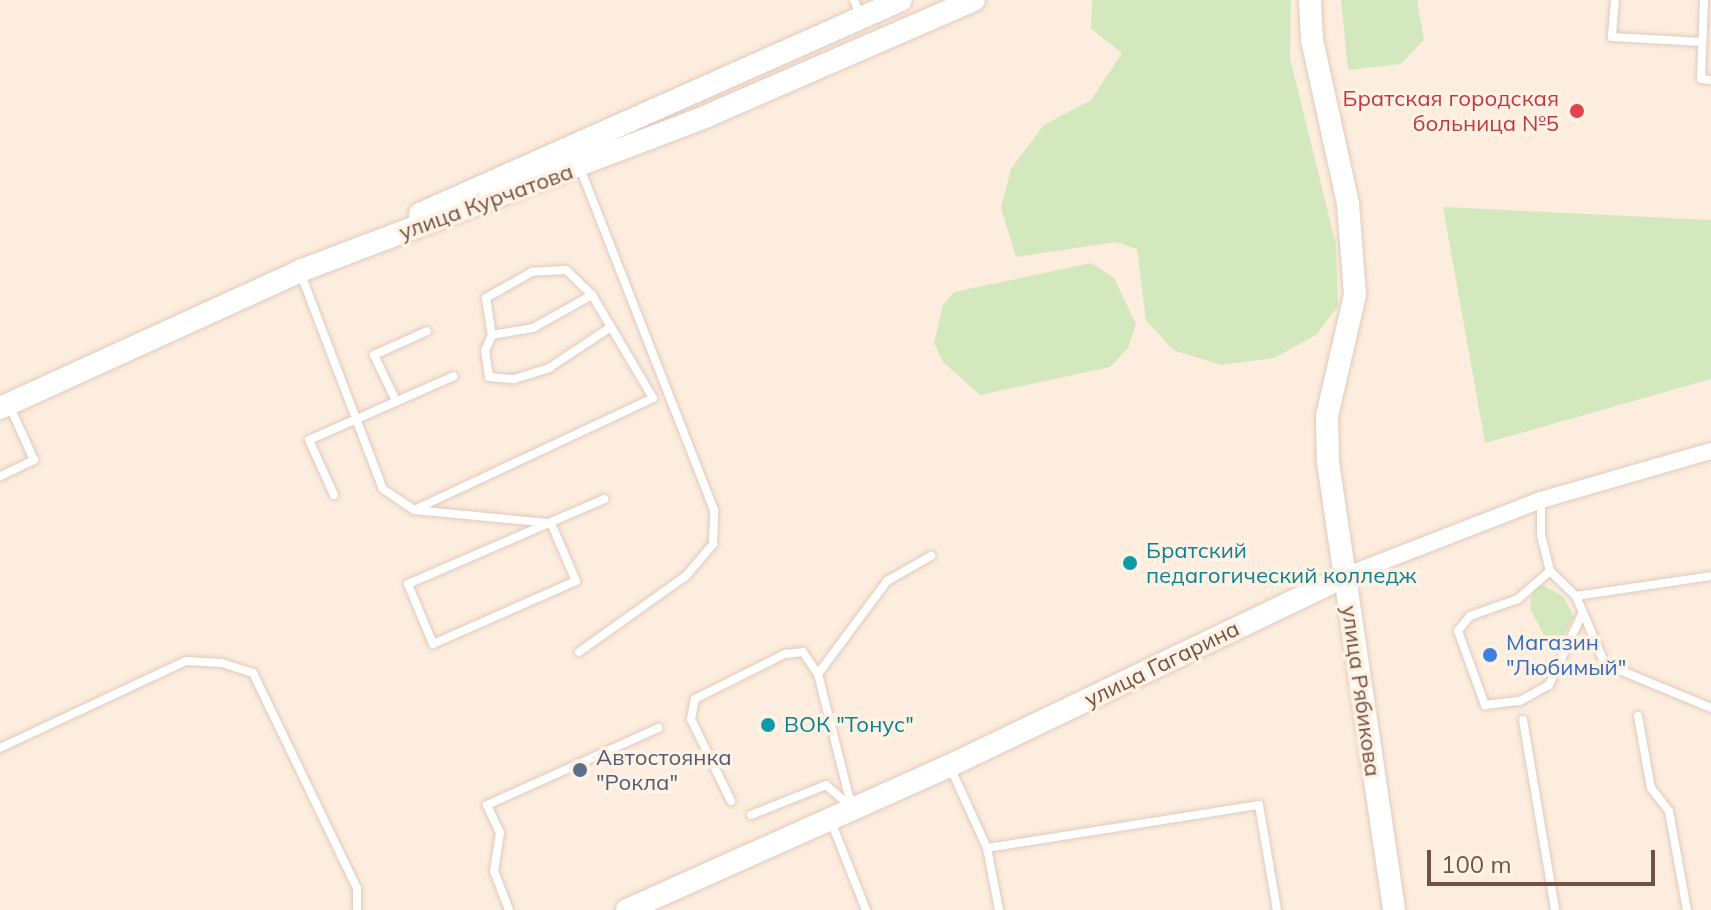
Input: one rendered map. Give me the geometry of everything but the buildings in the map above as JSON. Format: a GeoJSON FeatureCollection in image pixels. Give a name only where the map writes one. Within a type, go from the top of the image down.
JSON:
{"type":"FeatureCollection","features":[{"type":"Feature","properties":{"kind":"main road"},"geometry":{"type":"LineString","coordinates":[[300,271],[505,173],[780,54],[858,9],[901,0]]}},
{"type":"Feature","properties":{"kind":"main road","name":"улица Курчатова"},"geometry":{"type":"LineString","coordinates":[[4,406],[300,271],[579,168],[792,81],[974,0]]}},
{"type":"Feature","properties":{"kind":"main road","name":"улица Рябикова"},"geometry":{"type":"LineString","coordinates":[[1310,0],[1312,40],[1348,204],[1355,295],[1327,416],[1328,462],[1394,910]]}},
{"type":"Feature","properties":{"kind":"main road"},"geometry":{"type":"LineString","coordinates":[[780,54],[792,81]]}},
{"type":"Feature","properties":{"kind":"main road","name":"улица Гагарина"},"geometry":{"type":"LineString","coordinates":[[627,910],[949,766],[1345,576]]}},
{"type":"Feature","properties":{"kind":"street","name":"улица Гагарина"},"geometry":{"type":"LineString","coordinates":[[1345,576],[1541,500],[1711,451]]}},
{"type":"Feature","properties":{"kind":"lane"},"geometry":{"type":"LineString","coordinates":[[1615,0],[1612,37],[1702,42]]}},
{"type":"Feature","properties":{"kind":"lane"},"geometry":{"type":"LineString","coordinates":[[1704,0],[1701,79],[1711,80]]}},
{"type":"Feature","properties":{"kind":"lane"},"geometry":{"type":"LineString","coordinates":[[579,168],[714,510],[713,544],[686,576],[579,652]]}},
{"type":"Feature","properties":{"kind":"lane"},"geometry":{"type":"LineString","coordinates":[[414,510],[653,398],[611,327],[592,295],[566,270],[532,272],[486,298],[492,335],[485,351],[489,377],[514,379],[549,368],[611,327]]}},
{"type":"Feature","properties":{"kind":"lane"},"geometry":{"type":"LineString","coordinates":[[300,271],[383,489],[414,510],[551,523]]}},
{"type":"Feature","properties":{"kind":"lane"},"geometry":{"type":"LineString","coordinates":[[492,335],[533,328],[592,295]]}},
{"type":"Feature","properties":{"kind":"lane"},"geometry":{"type":"LineString","coordinates":[[396,401],[374,355],[427,331]]}},
{"type":"Feature","properties":{"kind":"lane"},"geometry":{"type":"LineString","coordinates":[[334,495],[309,440],[454,376]]}},
{"type":"Feature","properties":{"kind":"lane"},"geometry":{"type":"LineString","coordinates":[[1,476],[34,460],[4,406]]}},
{"type":"Feature","properties":{"kind":"lane"},"geometry":{"type":"LineString","coordinates":[[551,523],[576,581],[433,644],[408,584],[604,499]]}},
{"type":"Feature","properties":{"kind":"lane"},"geometry":{"type":"LineString","coordinates":[[1541,500],[1541,535],[1550,571],[1576,596],[1581,616],[1605,664],[1711,708]]}},
{"type":"Feature","properties":{"kind":"lane"},"geometry":{"type":"LineString","coordinates":[[818,674],[887,581],[931,556]]}},
{"type":"Feature","properties":{"kind":"lane"},"geometry":{"type":"LineString","coordinates":[[1550,571],[1518,599],[1470,616],[1458,631],[1485,705],[1520,701],[1549,685],[1581,616]]}},
{"type":"Feature","properties":{"kind":"lane"},"geometry":{"type":"LineString","coordinates":[[1576,596],[1711,576]]}},
{"type":"Feature","properties":{"kind":"lane"},"geometry":{"type":"LineString","coordinates":[[731,801],[691,719],[695,699],[785,654],[803,652],[818,674],[852,809]]}},
{"type":"Feature","properties":{"kind":"lane"},"geometry":{"type":"LineString","coordinates":[[0,748],[186,661],[222,663],[253,673],[357,888],[357,910]]}},
{"type":"Feature","properties":{"kind":"lane"},"geometry":{"type":"LineString","coordinates":[[1638,716],[1651,788],[1669,811],[1687,910]]}},
{"type":"Feature","properties":{"kind":"lane"},"geometry":{"type":"LineString","coordinates":[[1523,720],[1555,910]]}},
{"type":"Feature","properties":{"kind":"lane"},"geometry":{"type":"LineString","coordinates":[[509,910],[494,871],[500,833],[487,805],[658,728]]}},
{"type":"Feature","properties":{"kind":"lane"},"geometry":{"type":"LineString","coordinates":[[949,766],[987,848],[999,910]]}},
{"type":"Feature","properties":{"kind":"lane"},"geometry":{"type":"LineString","coordinates":[[751,815],[826,785],[852,809]]}},
{"type":"Feature","properties":{"kind":"lane"},"geometry":{"type":"LineString","coordinates":[[987,848],[1259,805],[1277,910]]}},
{"type":"Feature","properties":{"kind":"lane"},"geometry":{"type":"LineString","coordinates":[[830,819],[866,910]]}},
{"type":"Feature","properties":{"kind":"green space"},"geometry":{"type":"Polygon","coordinates":[[[1092,0],[1291,0],[1290,58],[1336,245],[1338,306],[1316,335],[1274,358],[1221,365],[1173,350],[1146,320],[1137,249],[1116,242],[1016,257],[1001,208],[1011,169],[1044,125],[1091,100],[1122,53],[1091,29],[1092,0]]]}},
{"type":"Feature","properties":{"kind":"green space"},"geometry":{"type":"Polygon","coordinates":[[[1341,0],[1417,0],[1424,40],[1401,64],[1348,70],[1341,0]]]}},
{"type":"Feature","properties":{"kind":"green space"},"geometry":{"type":"Polygon","coordinates":[[[1443,207],[1711,220],[1711,379],[1485,443],[1443,207]]]}},
{"type":"Feature","properties":{"kind":"green space"},"geometry":{"type":"Polygon","coordinates":[[[1091,263],[1114,278],[1136,324],[1128,348],[1110,367],[980,395],[943,362],[934,343],[943,305],[954,292],[1091,263]]]}},
{"type":"Feature","properties":{"kind":"green space"},"geometry":{"type":"Polygon","coordinates":[[[1542,585],[1563,596],[1574,617],[1554,653],[1530,609],[1532,591],[1542,585]]]}},
{"type":"Feature","properties":{"kind":"place","name":"Братская городская больница №5"},"geometry":{"type":"Point","coordinates":[1577,111]}},
{"type":"Feature","properties":{"kind":"place","name":"Братский педагогический колледж"},"geometry":{"type":"Point","coordinates":[1130,563]}},
{"type":"Feature","properties":{"kind":"place","name":"Магазин \"Любимый\""},"geometry":{"type":"Point","coordinates":[1490,655]}},
{"type":"Feature","properties":{"kind":"place","name":"ВОК \"Тонус\""},"geometry":{"type":"Point","coordinates":[768,725]}},
{"type":"Feature","properties":{"kind":"place","name":"Автостоянка \"Рокла\""},"geometry":{"type":"Point","coordinates":[580,770]}}]}
